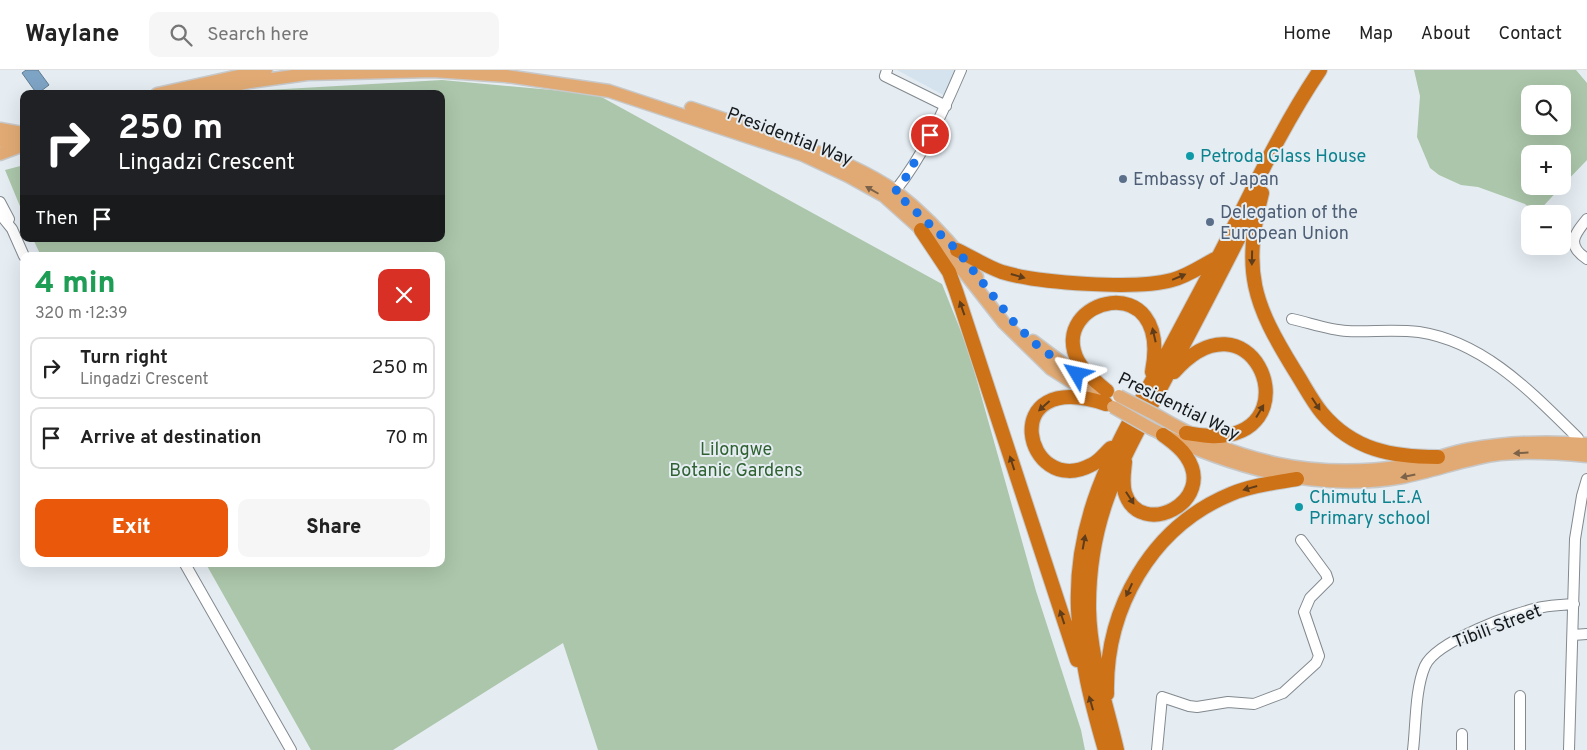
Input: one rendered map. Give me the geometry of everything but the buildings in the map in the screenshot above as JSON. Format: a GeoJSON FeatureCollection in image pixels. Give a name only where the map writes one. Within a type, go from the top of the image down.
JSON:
{"type":"FeatureCollection","features":[{"type":"Feature","properties":{"kind":"highway"},"geometry":{"type":"LineString","coordinates":[[1201,301],[1217,258],[1291,119],[1320,70]]}},
{"type":"Feature","properties":{"kind":"highway"},"geometry":{"type":"LineString","coordinates":[[1085,680],[1077,608],[1080,568],[1091,505],[1201,301],[1262,193],[1327,70]]}},
{"type":"Feature","properties":{"kind":"highway"},"geometry":{"type":"LineString","coordinates":[[1262,193],[1253,226],[1252,263],[1255,292],[1265,320],[1322,413],[1341,431],[1363,445],[1393,455],[1438,457]]}},
{"type":"Feature","properties":{"kind":"highway"},"geometry":{"type":"LineString","coordinates":[[921,230],[944,264],[956,291],[1069,639],[1085,680],[1104,750]]}},
{"type":"Feature","properties":{"kind":"highway"},"geometry":{"type":"LineString","coordinates":[[957,250],[999,271],[1029,279],[1119,284],[1153,284],[1174,280],[1217,258]]}},
{"type":"Feature","properties":{"kind":"highway"},"geometry":{"type":"LineString","coordinates":[[1111,399],[1078,362],[1073,342],[1077,327],[1086,313],[1109,302],[1130,306],[1146,318],[1151,325],[1156,345],[1156,385]]}},
{"type":"Feature","properties":{"kind":"highway"},"geometry":{"type":"LineString","coordinates":[[1156,385],[1200,349],[1213,345],[1225,344],[1237,347],[1252,357],[1263,372],[1266,392],[1265,403],[1259,415],[1250,424],[1228,435],[1213,436],[1186,433]]}},
{"type":"Feature","properties":{"kind":"highway"},"geometry":{"type":"LineString","coordinates":[[1111,399],[1068,395],[1046,402],[1037,412],[1033,422],[1033,444],[1038,455],[1047,463],[1058,470],[1068,471],[1093,465],[1121,447]]}},
{"type":"Feature","properties":{"kind":"highway"},"geometry":{"type":"LineString","coordinates":[[1121,447],[1126,494],[1129,500],[1144,512],[1153,515],[1165,514],[1175,510],[1189,494],[1192,486],[1191,466],[1180,448],[1163,435]]}},
{"type":"Feature","properties":{"kind":"highway"},"geometry":{"type":"LineString","coordinates":[[1117,750],[1092,649],[1089,609],[1091,569],[1102,509],[1121,447]]}},
{"type":"Feature","properties":{"kind":"highway"},"geometry":{"type":"LineString","coordinates":[[1108,716],[1106,678],[1112,636],[1121,608],[1134,579],[1154,551],[1179,525],[1203,508],[1231,494],[1295,473]]}},
{"type":"Feature","properties":{"kind":"main road"},"geometry":{"type":"LineString","coordinates":[[175,90],[266,70]]}},
{"type":"Feature","properties":{"kind":"main road","name":"Presidential Way"},"geometry":{"type":"LineString","coordinates":[[522,70],[619,86],[727,120],[845,163],[895,192],[957,250],[1016,325],[1039,347],[1150,428],[1239,465],[1295,473],[1338,482],[1402,477],[1499,454],[1547,452],[1587,456]]}},
{"type":"Feature","properties":{"kind":"main road","name":"Presidential Way"},"geometry":{"type":"LineString","coordinates":[[213,90],[250,82],[307,74],[433,71],[516,77],[609,91],[803,155],[848,176],[884,196],[964,272],[1004,323],[1051,368],[1111,399],[1158,416],[1186,433],[1242,456],[1295,473]]}},
{"type":"Feature","properties":{"kind":"main road"},"geometry":{"type":"LineString","coordinates":[[0,129],[20,133]]}},
{"type":"Feature","properties":{"kind":"main road"},"geometry":{"type":"LineString","coordinates":[[0,141],[20,135]]}},
{"type":"Feature","properties":{"kind":"main road"},"geometry":{"type":"LineString","coordinates":[[0,154],[20,146]]}},
{"type":"Feature","properties":{"kind":"main road"},"geometry":{"type":"LineString","coordinates":[[1295,473],[1335,472],[1406,465],[1468,449],[1523,442],[1584,441]]}},
{"type":"Feature","properties":{"kind":"street"},"geometry":{"type":"LineString","coordinates":[[887,70],[885,76],[946,106]]}},
{"type":"Feature","properties":{"kind":"street"},"geometry":{"type":"LineString","coordinates":[[895,192],[906,177],[946,106],[961,70]]}},
{"type":"Feature","properties":{"kind":"street"},"geometry":{"type":"LineString","coordinates":[[0,202],[10,220],[12,230]]}},
{"type":"Feature","properties":{"kind":"street"},"geometry":{"type":"LineString","coordinates":[[0,214],[12,230],[22,252]]}},
{"type":"Feature","properties":{"kind":"street"},"geometry":{"type":"LineString","coordinates":[[1587,219],[1576,232],[1573,240],[1578,251],[1587,259]]}},
{"type":"Feature","properties":{"kind":"street"},"geometry":{"type":"LineString","coordinates":[[1292,319],[1344,331],[1419,332],[1458,343],[1482,355],[1515,379],[1584,441]]}},
{"type":"Feature","properties":{"kind":"street"},"geometry":{"type":"LineString","coordinates":[[1569,750],[1575,539],[1587,481]]}},
{"type":"Feature","properties":{"kind":"street"},"geometry":{"type":"LineString","coordinates":[[1157,750],[1162,696],[1189,706],[1228,702],[1254,704],[1283,694],[1316,663],[1319,656],[1318,648],[1304,612],[1310,598],[1328,580],[1326,574],[1301,540]]}},
{"type":"Feature","properties":{"kind":"street"},"geometry":{"type":"LineString","coordinates":[[188,567],[291,750]]}},
{"type":"Feature","properties":{"kind":"street","name":"Tibili Street"},"geometry":{"type":"LineString","coordinates":[[1413,750],[1422,673],[1434,654],[1465,635],[1529,610],[1553,605],[1574,604]]}},
{"type":"Feature","properties":{"kind":"street"},"geometry":{"type":"LineString","coordinates":[[1573,635],[1587,634]]}},
{"type":"Feature","properties":{"kind":"street"},"geometry":{"type":"LineString","coordinates":[[1520,696],[1520,750]]}},
{"type":"Feature","properties":{"kind":"street"},"geometry":{"type":"LineString","coordinates":[[1462,734],[1462,750]]}},
{"type":"Feature","properties":{"kind":"shaded area"},"geometry":{"type":"Polygon","coordinates":[[[897,70],[956,70],[945,96],[897,70]]]}},
{"type":"Feature","properties":{"kind":"green space"},"geometry":{"type":"Polygon","coordinates":[[[1414,70],[1576,70],[1587,83],[1587,160],[1571,177],[1571,145],[1521,145],[1521,195],[1554,195],[1544,205],[1526,205],[1478,187],[1461,185],[1439,175],[1430,168],[1417,137],[1420,96],[1414,70]]]}},
{"type":"Feature","properties":{"kind":"green space","name":"Lilongwe Botanic Gardens"},"geometry":{"type":"Polygon","coordinates":[[[442,80],[596,94],[942,284],[968,349],[1036,591],[1081,730],[1085,750],[598,750],[563,643],[393,750],[311,750],[208,567],[445,567],[445,252],[39,252],[34,242],[445,242],[445,90],[267,90],[442,80]]]}},
{"type":"Feature","properties":{"kind":"green space"},"geometry":{"type":"Polygon","coordinates":[[[20,166],[20,206],[5,170],[20,166]]]}},
{"type":"Feature","properties":{"kind":"water"},"geometry":{"type":"Polygon","coordinates":[[[26,70],[38,70],[49,85],[42,90],[34,90],[22,73],[26,70]]]}},
{"type":"Feature","properties":{"kind":"place","name":"Petroda Glass House"},"geometry":{"type":"Point","coordinates":[1190,156]}},
{"type":"Feature","properties":{"kind":"place","name":"Embassy of Japan"},"geometry":{"type":"Point","coordinates":[1123,179]}},
{"type":"Feature","properties":{"kind":"place","name":"Delegation of the European Union"},"geometry":{"type":"Point","coordinates":[1210,222]}},
{"type":"Feature","properties":{"kind":"place","name":"Chimutu L.E.A Primary school"},"geometry":{"type":"Point","coordinates":[1299,507]}},
{"type":"Feature","properties":{"kind":"route"},"geometry":{"type":"LineString","coordinates":[[930,135],[906,177],[895,192],[957,250],[1016,325],[1039,347],[1077,374]]}}]}
